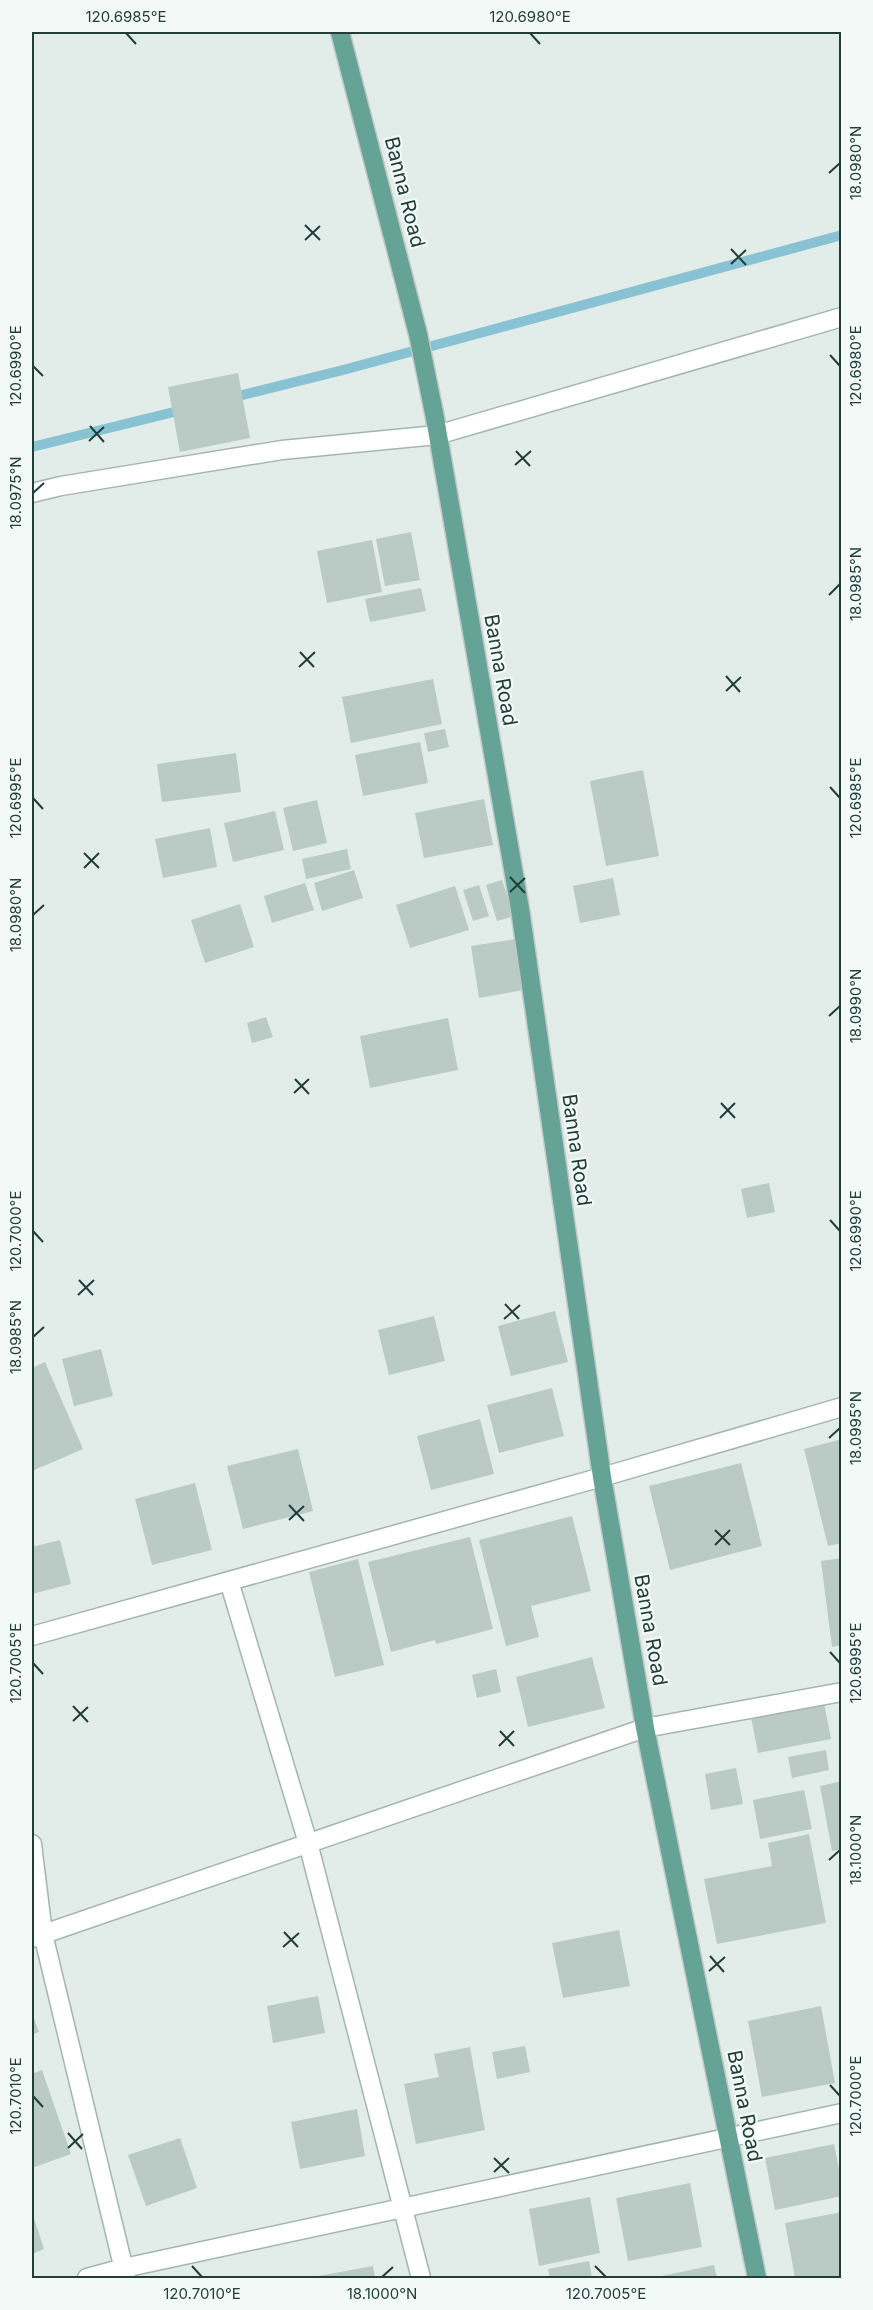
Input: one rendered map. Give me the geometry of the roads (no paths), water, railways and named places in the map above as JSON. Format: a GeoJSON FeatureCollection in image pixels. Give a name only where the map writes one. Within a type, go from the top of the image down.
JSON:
{"type":"FeatureCollection","features":[{"type":"Feature","properties":{"kind":"main road","name":"Banna Road"},"geometry":{"type":"LineString","coordinates":[[340,32],[418,334],[436,427],[520,909],[602,1477],[645,1728],[757,2278]]}},
{"type":"Feature","properties":{"kind":"street"},"geometry":{"type":"LineString","coordinates":[[32,493],[61,486],[436,427],[842,317]]}},
{"type":"Feature","properties":{"kind":"street"},"geometry":{"type":"LineString","coordinates":[[32,1636],[602,1477],[842,1407]]}},
{"type":"Feature","properties":{"kind":"street"},"geometry":{"type":"LineString","coordinates":[[229,1581],[308,1843],[421,2278]]}},
{"type":"Feature","properties":{"kind":"street"},"geometry":{"type":"LineString","coordinates":[[37,1936],[645,1728],[842,1692]]}},
{"type":"Feature","properties":{"kind":"street"},"geometry":{"type":"LineString","coordinates":[[32,1844],[37,1936],[125,2273]]}},
{"type":"Feature","properties":{"kind":"street"},"geometry":{"type":"LineString","coordinates":[[87,2278],[125,2273],[402,2208],[729,2136],[842,2114]]}},
{"type":"Feature","properties":{"kind":"waterway"},"geometry":{"type":"LineString","coordinates":[[230,398],[343,370],[842,235]]}},
{"type":"Feature","properties":{"kind":"waterway"},"geometry":{"type":"LineString","coordinates":[[32,447],[186,409]]}}]}
